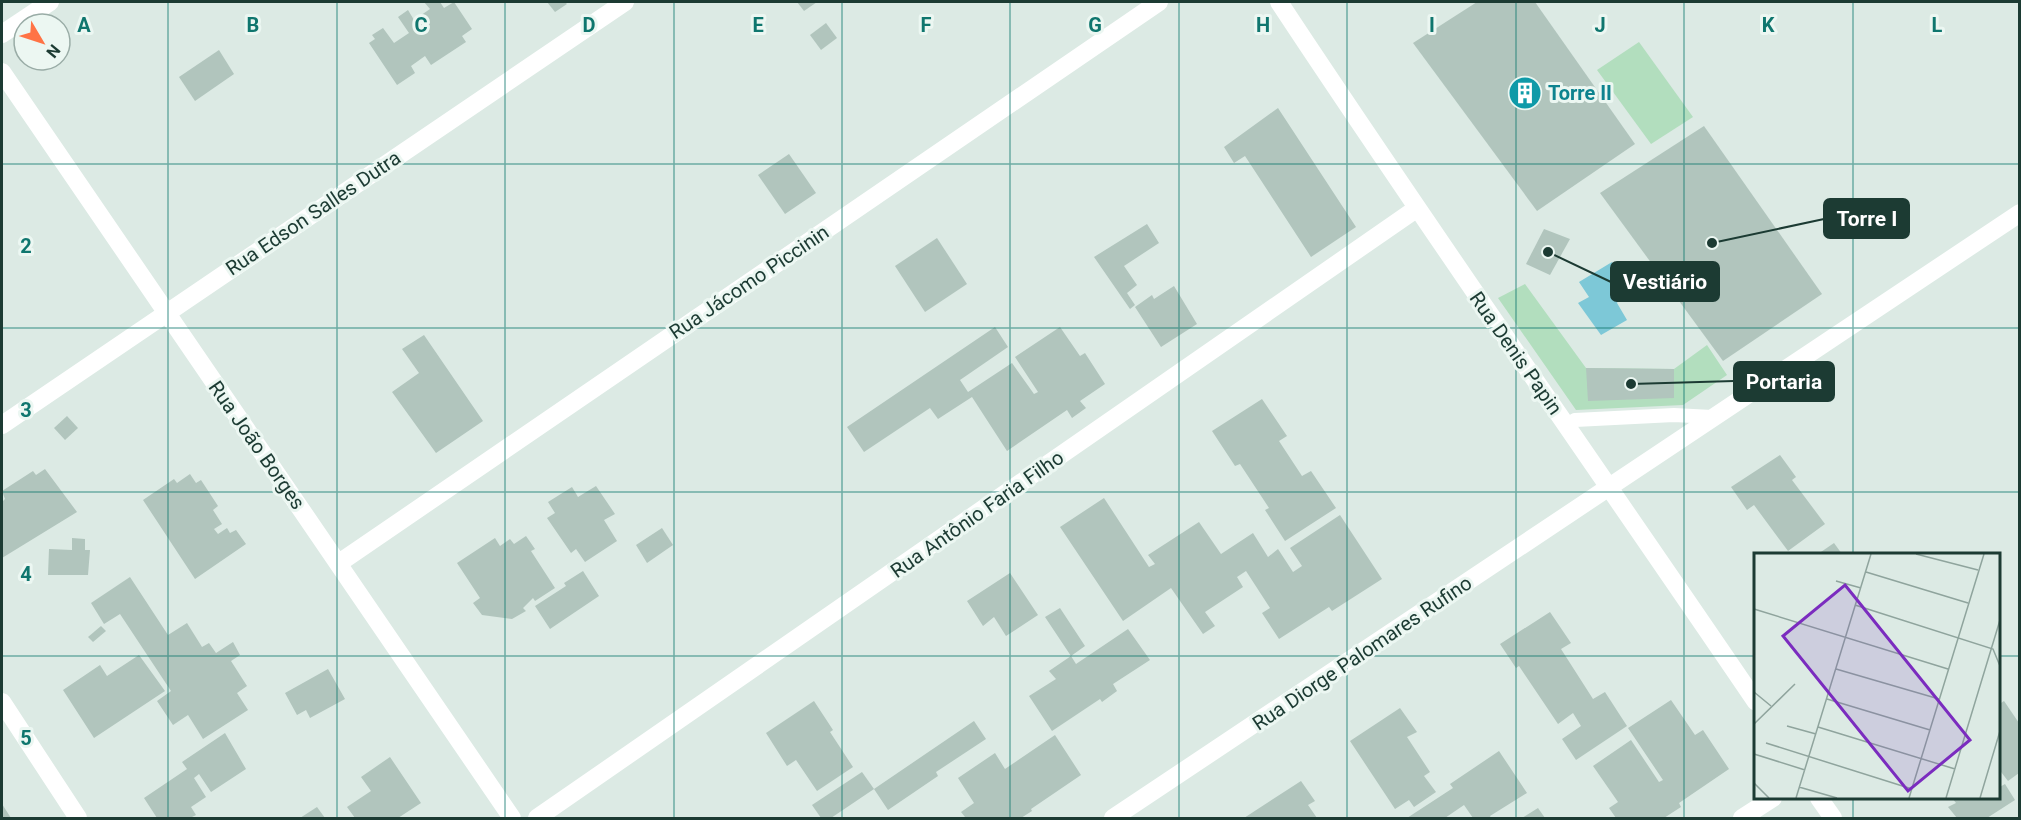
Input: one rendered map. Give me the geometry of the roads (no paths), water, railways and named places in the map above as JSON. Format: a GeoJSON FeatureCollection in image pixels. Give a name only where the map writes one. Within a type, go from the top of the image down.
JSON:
{"type":"FeatureCollection","features":[{"type":"Feature","properties":{"kind":"street"},"geometry":{"type":"LineString","coordinates":[[2,34],[50,2]]}},
{"type":"Feature","properties":{"kind":"street","name":"Rua Edson Salles Dutra"},"geometry":{"type":"LineString","coordinates":[[2,425],[625,2]]}},
{"type":"Feature","properties":{"kind":"street","name":"Rua Jácomo Piccinin"},"geometry":{"type":"LineString","coordinates":[[339,563],[1159,2]]}},
{"type":"Feature","properties":{"kind":"street","name":"Rua Denis Papin"},"geometry":{"type":"LineString","coordinates":[[1279,2],[1416,209],[1611,488],[1754,701]]}},
{"type":"Feature","properties":{"kind":"street","name":"Rua João Borges"},"geometry":{"type":"LineString","coordinates":[[2,72],[512,819]]}},
{"type":"Feature","properties":{"kind":"street","name":"Rua Antônio Faria Filho"},"geometry":{"type":"LineString","coordinates":[[537,819],[1416,209]]}},
{"type":"Feature","properties":{"kind":"street","name":"Rua Diorge Palomares Rufino"},"geometry":{"type":"LineString","coordinates":[[1113,819],[2019,213]]}},
{"type":"Feature","properties":{"kind":"street"},"geometry":{"type":"LineString","coordinates":[[2,702],[78,819]]}},
{"type":"Feature","properties":{"kind":"street"},"geometry":{"type":"LineString","coordinates":[[1742,819],[1772,799]]}},
{"type":"Feature","properties":{"kind":"street"},"geometry":{"type":"LineString","coordinates":[[1820,799],[1833,819]]}},
{"type":"Feature","properties":{"kind":"lane"},"geometry":{"type":"LineString","coordinates":[[1567,425],[1575,420],[1586,419],[1674,415],[1712,417]]}},
{"type":"Feature","properties":{"kind":"water"},"geometry":{"type":"Polygon","coordinates":[[[1612,262],[1621,275],[1625,287],[1617,303],[1627,320],[1601,335],[1578,303],[1589,297],[1579,282],[1612,262]]]}},
{"type":"Feature","properties":{"kind":"place","name":"Torre II"},"geometry":{"type":"Point","coordinates":[1525,93]}},
{"type":"Feature","properties":{"kind":"place","name":"Torre I"},"geometry":{"type":"Point","coordinates":[1712,243]}},
{"type":"Feature","properties":{"kind":"place","name":"Vestiário"},"geometry":{"type":"Point","coordinates":[1548,252]}},
{"type":"Feature","properties":{"kind":"place","name":"Portaria"},"geometry":{"type":"Point","coordinates":[1631,384]}}]}
